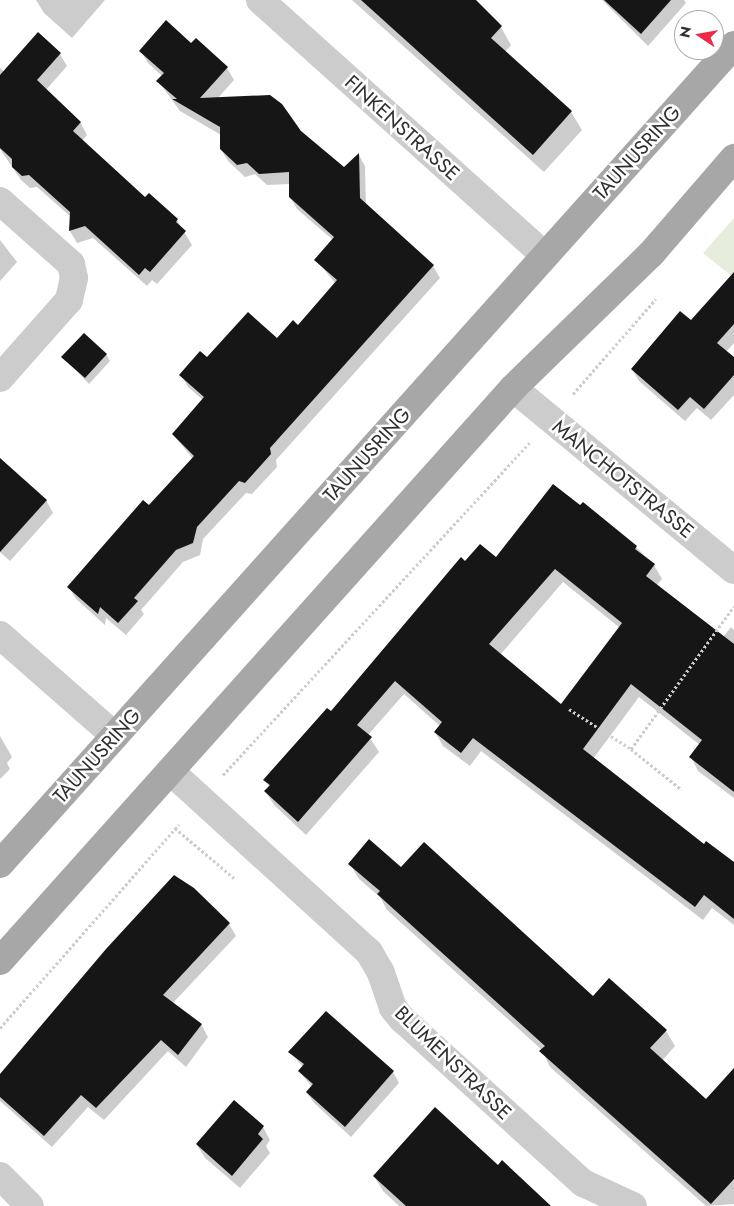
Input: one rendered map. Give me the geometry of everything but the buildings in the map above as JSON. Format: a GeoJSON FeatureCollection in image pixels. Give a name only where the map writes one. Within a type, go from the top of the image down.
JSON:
{"type":"FeatureCollection","features":[{"type":"Feature","properties":{"kind":"main road","name":"TAUNUSRING"},"geometry":{"type":"LineString","coordinates":[[0,864],[734,45]]}},
{"type":"Feature","properties":{"kind":"main road"},"geometry":{"type":"LineString","coordinates":[[0,961],[512,388],[651,254],[734,158]]}},
{"type":"Feature","properties":{"kind":"street","name":"FINKENSTRASSE"},"geometry":{"type":"LineString","coordinates":[[260,0],[545,256]]}},
{"type":"Feature","properties":{"kind":"street"},"geometry":{"type":"LineString","coordinates":[[0,201],[70,264],[74,278],[69,300],[0,378]]}},
{"type":"Feature","properties":{"kind":"street","name":"MANCHOTSTRASSE"},"geometry":{"type":"LineString","coordinates":[[512,388],[734,570]]}},
{"type":"Feature","properties":{"kind":"street"},"geometry":{"type":"LineString","coordinates":[[0,635],[115,736]]}},
{"type":"Feature","properties":{"kind":"street","name":"BLUMENSTRASSE"},"geometry":{"type":"LineString","coordinates":[[170,771],[369,952],[381,973],[393,1008],[402,1019],[583,1184],[633,1206]]}},
{"type":"Feature","properties":{"kind":"street"},"geometry":{"type":"LineString","coordinates":[[0,1176],[30,1206]]}},
{"type":"Feature","properties":{"kind":"path"},"geometry":{"type":"LineString","coordinates":[[0,1028],[201,799],[550,419],[662,292]]}},
{"type":"Feature","properties":{"kind":"path"},"geometry":{"type":"LineString","coordinates":[[630,749],[734,606]]}},
{"type":"Feature","properties":{"kind":"path"},"geometry":{"type":"LineString","coordinates":[[569,709],[630,749],[682,790]]}},
{"type":"Feature","properties":{"kind":"green space"},"geometry":{"type":"Polygon","coordinates":[[[734,218],[734,278],[703,253],[734,218]]]}}]}
